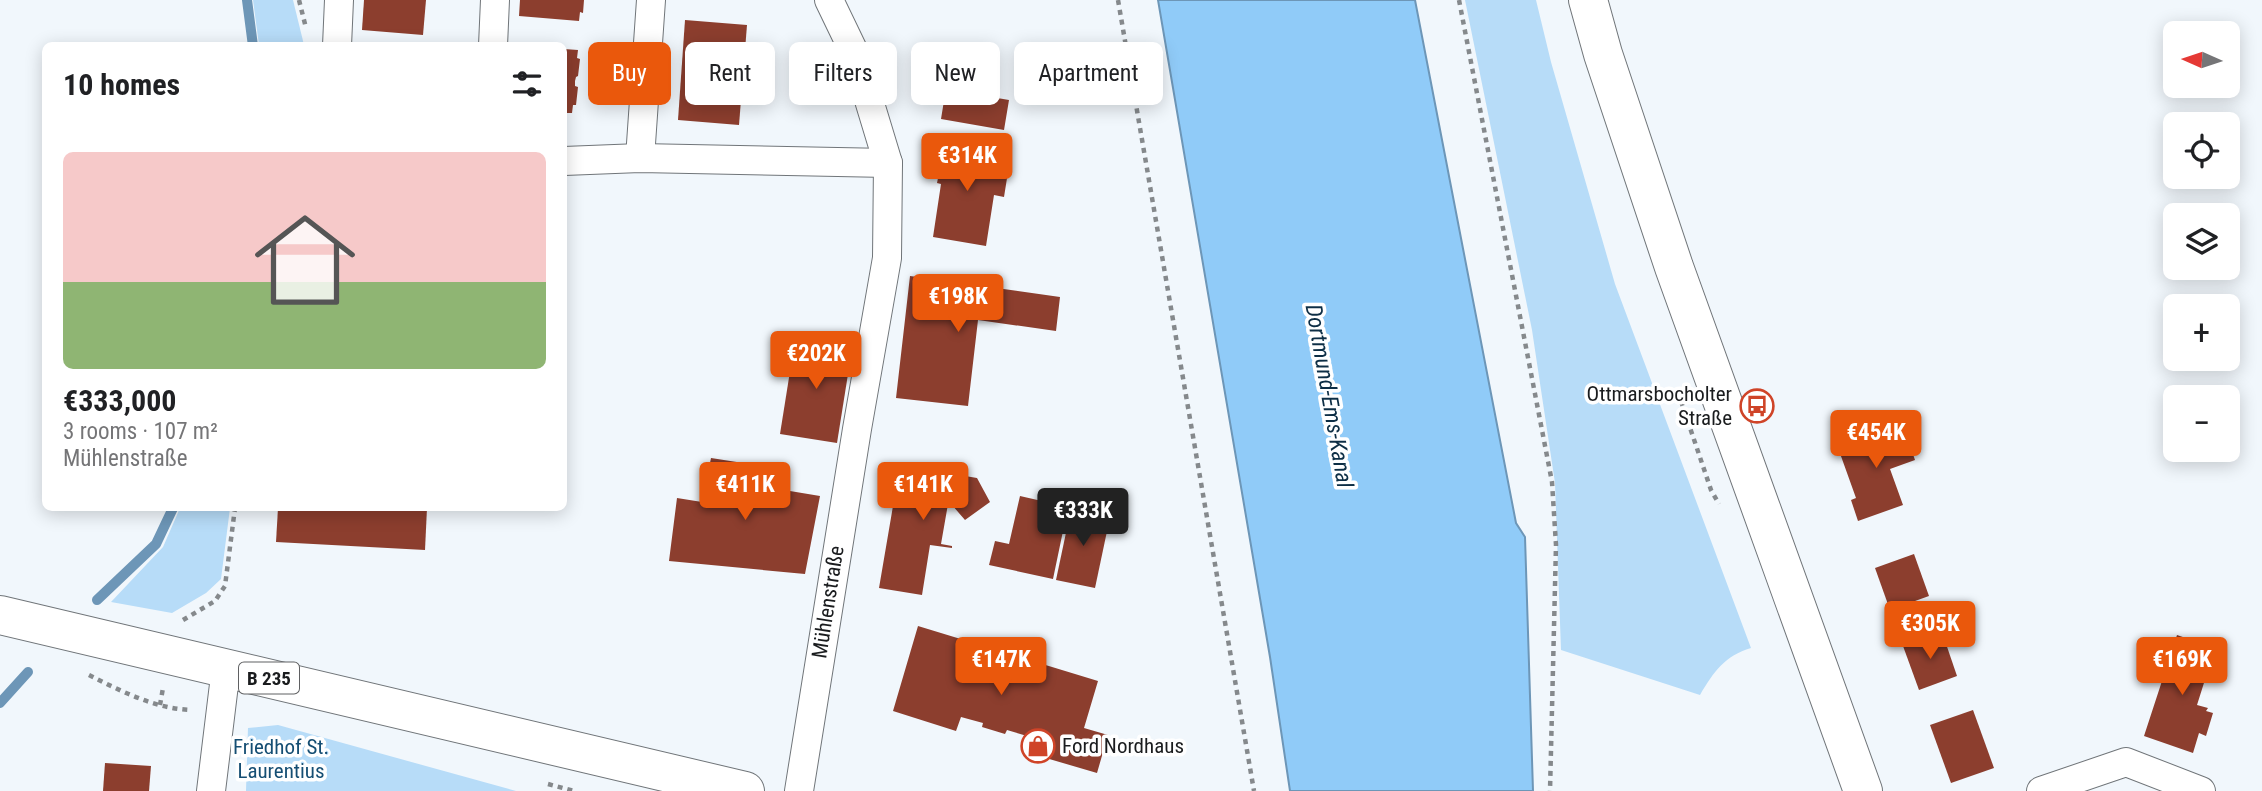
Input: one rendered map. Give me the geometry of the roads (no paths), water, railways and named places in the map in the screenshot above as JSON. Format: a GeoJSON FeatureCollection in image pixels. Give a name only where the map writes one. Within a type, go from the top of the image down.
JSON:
{"type":"FeatureCollection","features":[{"type":"Feature","properties":{"kind":"main road"},"geometry":{"type":"LineString","coordinates":[[1588,0],[1603,54],[1674,267],[1863,791]]}},
{"type":"Feature","properties":{"kind":"main road","name":"B 235"},"geometry":{"type":"LineString","coordinates":[[0,615],[745,791]]}},
{"type":"Feature","properties":{"kind":"street"},"geometry":{"type":"LineString","coordinates":[[337,42],[339,0]]}},
{"type":"Feature","properties":{"kind":"street"},"geometry":{"type":"LineString","coordinates":[[493,42],[495,0]]}},
{"type":"Feature","properties":{"kind":"street"},"geometry":{"type":"LineString","coordinates":[[640,158],[651,0]]}},
{"type":"Feature","properties":{"kind":"street","name":"Mühlenstraße"},"geometry":{"type":"LineString","coordinates":[[799,791],[887,258],[888,163],[855,54],[829,0]]}},
{"type":"Feature","properties":{"kind":"street"},"geometry":{"type":"LineString","coordinates":[[567,161],[640,158],[888,163]]}},
{"type":"Feature","properties":{"kind":"street"},"geometry":{"type":"LineString","coordinates":[[211,791],[226,668]]}},
{"type":"Feature","properties":{"kind":"street"},"geometry":{"type":"LineString","coordinates":[[2041,791],[2126,762],[2201,791]]}},
{"type":"Feature","properties":{"kind":"water","name":"Dortmund-Ems-Kanal"},"geometry":{"type":"Polygon","coordinates":[[[1158,0],[1415,0],[1516,523],[1525,537],[1533,791],[1290,791],[1270,657],[1158,0]]]}},
{"type":"Feature","properties":{"kind":"waterway"},"geometry":{"type":"LineString","coordinates":[[247,0],[252,42]]}},
{"type":"Feature","properties":{"kind":"waterway"},"geometry":{"type":"LineString","coordinates":[[97,600],[156,544],[172,511]]}},
{"type":"Feature","properties":{"kind":"waterway"},"geometry":{"type":"LineString","coordinates":[[0,703],[28,672]]}},
{"type":"Feature","properties":{"kind":"place","name":"Ottmarsbocholter Straße"},"geometry":{"type":"Point","coordinates":[1757,406]}},
{"type":"Feature","properties":{"kind":"place","name":"Ford Nordhaus"},"geometry":{"type":"Point","coordinates":[1038,746]}},
{"type":"Feature","properties":{"kind":"park label","name":"Friedhof St. Laurentius"},"geometry":{"type":"Point","coordinates":[281,759]}}]}
